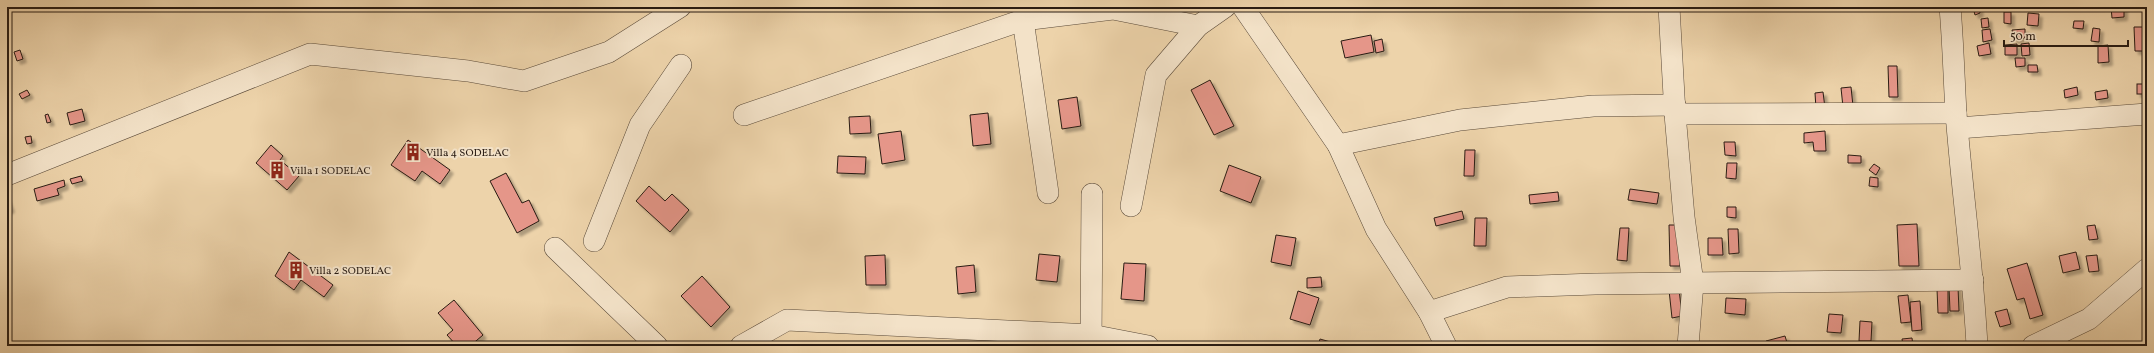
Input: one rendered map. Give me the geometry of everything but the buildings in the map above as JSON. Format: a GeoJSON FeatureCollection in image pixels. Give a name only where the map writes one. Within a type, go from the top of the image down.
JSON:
{"type":"FeatureCollection","features":[{"type":"Feature","properties":{"kind":"street"},"geometry":{"type":"LineString","coordinates":[[7,175],[310,54],[468,71],[524,81],[609,52],[680,7]]}},
{"type":"Feature","properties":{"kind":"street"},"geometry":{"type":"LineString","coordinates":[[1131,206],[1156,76],[1198,26],[1225,7]]}},
{"type":"Feature","properties":{"kind":"street"},"geometry":{"type":"LineString","coordinates":[[1243,7],[1338,145],[1376,229],[1429,312],[1446,346]]}},
{"type":"Feature","properties":{"kind":"street"},"geometry":{"type":"LineString","coordinates":[[1669,7],[1675,110],[1684,217],[1693,283],[1688,346]]}},
{"type":"Feature","properties":{"kind":"street"},"geometry":{"type":"LineString","coordinates":[[1950,7],[1954,51],[1957,121],[1974,280],[1977,346]]}},
{"type":"Feature","properties":{"kind":"street"},"geometry":{"type":"LineString","coordinates":[[744,115],[1023,20],[1113,9],[1198,26]]}},
{"type":"Feature","properties":{"kind":"street"},"geometry":{"type":"LineString","coordinates":[[1023,20],[1048,193]]}},
{"type":"Feature","properties":{"kind":"street"},"geometry":{"type":"LineString","coordinates":[[594,241],[640,125],[682,65]]}},
{"type":"Feature","properties":{"kind":"street"},"geometry":{"type":"LineString","coordinates":[[1338,145],[1460,120],[1593,106],[1957,121],[2147,114]]}},
{"type":"Feature","properties":{"kind":"street"},"geometry":{"type":"LineString","coordinates":[[1091,341],[1092,194]]}},
{"type":"Feature","properties":{"kind":"street"},"geometry":{"type":"LineString","coordinates":[[555,248],[658,346]]}},
{"type":"Feature","properties":{"kind":"street"},"geometry":{"type":"LineString","coordinates":[[2033,346],[2089,319],[2147,269]]}},
{"type":"Feature","properties":{"kind":"street"},"geometry":{"type":"LineString","coordinates":[[1429,312],[1507,287],[1693,283],[1974,280]]}},
{"type":"Feature","properties":{"kind":"street"},"geometry":{"type":"LineString","coordinates":[[740,346],[787,320],[1148,346]]}},
{"type":"Feature","properties":{"kind":"place","name":"Villa 4 SODELAC"},"geometry":{"type":"Point","coordinates":[413,152]}},
{"type":"Feature","properties":{"kind":"place","name":"Villa 1 SODELAC"},"geometry":{"type":"Point","coordinates":[277,170]}},
{"type":"Feature","properties":{"kind":"place","name":"Villa 2 SODELAC"},"geometry":{"type":"Point","coordinates":[296,270]}}]}
